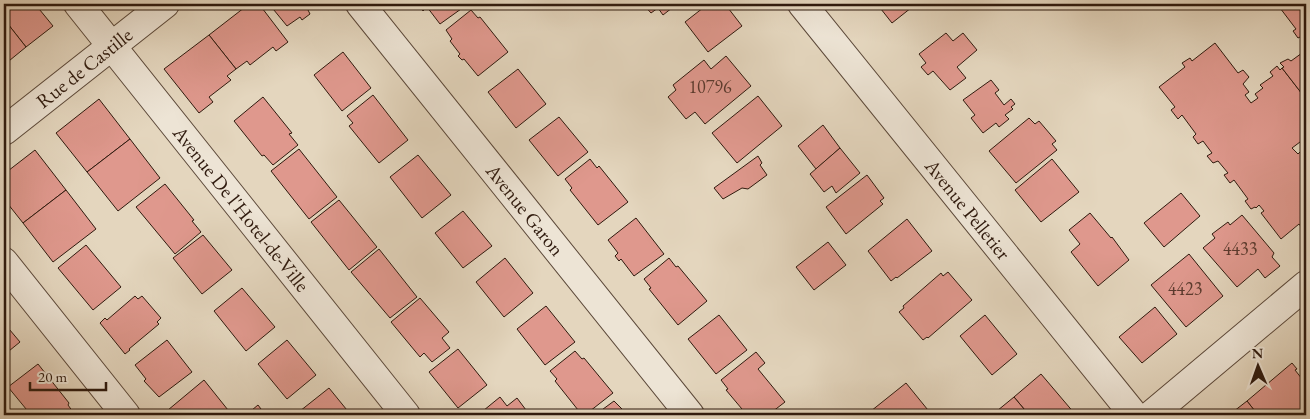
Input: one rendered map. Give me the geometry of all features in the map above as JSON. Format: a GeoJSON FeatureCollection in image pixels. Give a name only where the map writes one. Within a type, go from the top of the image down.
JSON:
{"type":"FeatureCollection","features":[{"type":"Feature","properties":{"kind":"street","name":"Avenue De l'Hotel-de-Ville"},"geometry":{"type":"LineString","coordinates":[[78,4],[406,415]]}},
{"type":"Feature","properties":{"kind":"street","name":"Rue de Castille"},"geometry":{"type":"LineString","coordinates":[[4,131],[165,4]]}},
{"type":"Feature","properties":{"kind":"street","name":"Avenue Garon"},"geometry":{"type":"LineString","coordinates":[[360,4],[690,415]]}},
{"type":"Feature","properties":{"kind":"street","name":"Avenue Pelletier"},"geometry":{"type":"LineString","coordinates":[[802,4],[1134,415]]}},
{"type":"Feature","properties":{"kind":"street"},"geometry":{"type":"LineString","coordinates":[[4,262],[126,415]]}},
{"type":"Feature","properties":{"kind":"street"},"geometry":{"type":"LineString","coordinates":[[1151,415],[1306,285]]}},
{"type":"Feature","properties":{"kind":"building"},"geometry":{"type":"Polygon","coordinates":[[[17,4],[35,4],[53,26],[26,47],[4,19],[4,14],[17,4]]]}},
{"type":"Feature","properties":{"kind":"building"},"geometry":{"type":"Polygon","coordinates":[[[249,4],[259,4],[288,42],[276,51],[273,47],[250,65],[247,61],[236,69],[209,35],[249,4]]]}},
{"type":"Feature","properties":{"kind":"building"},"geometry":{"type":"Polygon","coordinates":[[[269,4],[315,4],[308,10],[310,14],[302,20],[300,17],[287,26],[269,4]]]}},
{"type":"Feature","properties":{"kind":"building"},"geometry":{"type":"Polygon","coordinates":[[[418,4],[468,4],[440,24],[427,7],[423,11],[418,4]]]}},
{"type":"Feature","properties":{"kind":"building"},"geometry":{"type":"Polygon","coordinates":[[[643,4],[677,4],[663,15],[658,8],[651,13],[643,4]]]}},
{"type":"Feature","properties":{"kind":"building"},"geometry":{"type":"Polygon","coordinates":[[[708,4],[725,4],[742,26],[708,52],[685,22],[708,4]]]}},
{"type":"Feature","properties":{"kind":"building"},"geometry":{"type":"Polygon","coordinates":[[[877,4],[916,4],[892,23],[877,4]]]}},
{"type":"Feature","properties":{"kind":"building"},"geometry":{"type":"Polygon","coordinates":[[[1277,4],[1306,4],[1306,34],[1298,38],[1293,31],[1296,29],[1277,4]]]}},
{"type":"Feature","properties":{"kind":"building"},"geometry":{"type":"Polygon","coordinates":[[[471,10],[478,18],[480,17],[508,52],[478,76],[464,59],[462,60],[458,56],[460,54],[450,41],[452,39],[446,30],[471,10]]]}},
{"type":"Feature","properties":{"kind":"building"},"geometry":{"type":"Polygon","coordinates":[[[4,19],[26,47],[4,65],[4,19]]]}},
{"type":"Feature","properties":{"kind":"building"},"geometry":{"type":"Polygon","coordinates":[[[946,33],[953,41],[963,33],[977,50],[957,67],[966,78],[950,90],[933,71],[928,75],[921,67],[926,63],[919,54],[946,33]]]}},
{"type":"Feature","properties":{"kind":"building"},"geometry":{"type":"Polygon","coordinates":[[[209,35],[236,69],[227,76],[231,80],[209,97],[213,102],[199,113],[164,69],[209,35]]]}},
{"type":"Feature","properties":{"kind":"building"},"geometry":{"type":"Polygon","coordinates":[[[1215,43],[1238,73],[1243,70],[1249,77],[1243,84],[1249,92],[1245,95],[1251,103],[1258,98],[1255,94],[1263,88],[1260,85],[1273,76],[1270,72],[1277,66],[1280,70],[1282,68],[1306,99],[1306,140],[1304,139],[1292,148],[1298,154],[1301,151],[1306,157],[1304,161],[1306,165],[1306,224],[1302,228],[1299,224],[1281,239],[1261,213],[1264,211],[1259,205],[1251,209],[1245,201],[1248,199],[1234,180],[1230,183],[1224,175],[1228,173],[1218,161],[1213,163],[1207,156],[1212,153],[1203,141],[1198,144],[1193,137],[1196,134],[1182,115],[1178,119],[1171,110],[1175,107],[1159,87],[1185,67],[1182,63],[1190,58],[1192,61],[1215,43]]]}},
{"type":"Feature","properties":{"kind":"building"},"geometry":{"type":"Polygon","coordinates":[[[343,52],[371,88],[342,111],[314,75],[343,52]]]}},
{"type":"Feature","properties":{"kind":"building"},"geometry":{"type":"Polygon","coordinates":[[[1302,53],[1304,55],[1306,53],[1306,99],[1280,63],[1288,59],[1291,61],[1302,53]]]}},
{"type":"Feature","properties":{"kind":"building"},"geometry":{"type":"Polygon","coordinates":[[[726,56],[751,86],[705,124],[695,112],[686,119],[668,97],[676,90],[673,85],[704,60],[711,69],[726,56]]]}},
{"type":"Feature","properties":{"kind":"building"},"geometry":{"type":"Polygon","coordinates":[[[518,69],[546,104],[516,128],[488,92],[518,69]]]}},
{"type":"Feature","properties":{"kind":"building"},"geometry":{"type":"Polygon","coordinates":[[[991,80],[999,90],[995,93],[1004,105],[1011,99],[1015,104],[1011,107],[1013,109],[1005,115],[1009,119],[999,127],[996,123],[983,133],[971,118],[975,115],[963,100],[991,80]]]}},
{"type":"Feature","properties":{"kind":"building"},"geometry":{"type":"Polygon","coordinates":[[[373,95],[408,140],[379,163],[349,126],[353,123],[347,116],[373,95]]]}},
{"type":"Feature","properties":{"kind":"building"},"geometry":{"type":"Polygon","coordinates":[[[758,96],[782,126],[737,163],[712,133],[758,96]]]}},
{"type":"Feature","properties":{"kind":"building"},"geometry":{"type":"Polygon","coordinates":[[[263,97],[292,133],[289,134],[298,145],[273,165],[264,155],[262,156],[234,121],[263,97]]]}},
{"type":"Feature","properties":{"kind":"building"},"geometry":{"type":"Polygon","coordinates":[[[99,99],[130,139],[87,172],[56,133],[99,99]]]}},
{"type":"Feature","properties":{"kind":"building"},"geometry":{"type":"Polygon","coordinates":[[[559,117],[588,152],[558,176],[529,140],[559,117]]]}},
{"type":"Feature","properties":{"kind":"building"},"geometry":{"type":"Polygon","coordinates":[[[1029,118],[1035,124],[1039,121],[1056,141],[1052,144],[1057,150],[1016,183],[989,151],[1029,118]]]}},
{"type":"Feature","properties":{"kind":"building"},"geometry":{"type":"Polygon","coordinates":[[[823,125],[840,148],[816,169],[798,146],[823,125]]]}},
{"type":"Feature","properties":{"kind":"building"},"geometry":{"type":"Polygon","coordinates":[[[130,139],[160,178],[118,211],[87,172],[130,139]]]}},
{"type":"Feature","properties":{"kind":"building"},"geometry":{"type":"Polygon","coordinates":[[[840,148],[860,173],[836,193],[832,186],[824,192],[810,174],[840,148]]]}},
{"type":"Feature","properties":{"kind":"building"},"geometry":{"type":"Polygon","coordinates":[[[299,149],[337,197],[309,219],[271,171],[299,149]]]}},
{"type":"Feature","properties":{"kind":"building"},"geometry":{"type":"Polygon","coordinates":[[[35,150],[66,190],[23,223],[4,199],[4,174],[35,150]]]}},
{"type":"Feature","properties":{"kind":"building"},"geometry":{"type":"Polygon","coordinates":[[[418,155],[451,195],[422,218],[390,177],[418,155]]]}},
{"type":"Feature","properties":{"kind":"building"},"geometry":{"type":"Polygon","coordinates":[[[758,156],[762,163],[760,165],[767,175],[748,189],[742,188],[723,199],[714,188],[758,156]]]}},
{"type":"Feature","properties":{"kind":"building"},"geometry":{"type":"Polygon","coordinates":[[[590,159],[597,168],[599,166],[628,202],[598,225],[570,190],[572,188],[565,179],[590,159]]]}},
{"type":"Feature","properties":{"kind":"building"},"geometry":{"type":"Polygon","coordinates":[[[1052,159],[1079,192],[1041,222],[1015,190],[1052,159]]]}},
{"type":"Feature","properties":{"kind":"building"},"geometry":{"type":"Polygon","coordinates":[[[867,175],[884,198],[880,201],[883,204],[846,234],[826,207],[867,175]]]}},
{"type":"Feature","properties":{"kind":"building"},"geometry":{"type":"Polygon","coordinates":[[[165,184],[194,220],[192,221],[201,232],[175,254],[136,207],[165,184]]]}},
{"type":"Feature","properties":{"kind":"building"},"geometry":{"type":"Polygon","coordinates":[[[66,190],[96,229],[53,262],[23,223],[66,190]]]}},
{"type":"Feature","properties":{"kind":"building"},"geometry":{"type":"Polygon","coordinates":[[[1181,193],[1200,216],[1164,247],[1144,223],[1181,193]]]}},
{"type":"Feature","properties":{"kind":"building"},"geometry":{"type":"Polygon","coordinates":[[[339,200],[377,247],[349,270],[311,222],[339,200]]]}},
{"type":"Feature","properties":{"kind":"building"},"geometry":{"type":"Polygon","coordinates":[[[463,211],[492,246],[463,268],[435,233],[463,211]]]}},
{"type":"Feature","properties":{"kind":"building"},"geometry":{"type":"Polygon","coordinates":[[[1090,213],[1112,237],[1129,260],[1098,286],[1071,252],[1080,244],[1069,230],[1090,213]]]}},
{"type":"Feature","properties":{"kind":"building"},"geometry":{"type":"Polygon","coordinates":[[[1242,215],[1274,253],[1272,257],[1280,266],[1265,278],[1258,269],[1237,287],[1203,248],[1215,238],[1212,234],[1228,222],[1230,225],[1242,215]]]}},
{"type":"Feature","properties":{"kind":"building"},"geometry":{"type":"Polygon","coordinates":[[[636,218],[664,254],[634,276],[621,259],[619,261],[615,256],[618,253],[608,240],[636,218]]]}},
{"type":"Feature","properties":{"kind":"building"},"geometry":{"type":"Polygon","coordinates":[[[907,219],[932,251],[891,281],[868,251],[907,219]]]}},
{"type":"Feature","properties":{"kind":"building"},"geometry":{"type":"Polygon","coordinates":[[[203,235],[232,270],[202,294],[173,258],[203,235]]]}},
{"type":"Feature","properties":{"kind":"building"},"geometry":{"type":"Polygon","coordinates":[[[828,242],[846,265],[814,290],[796,267],[828,242]]]}},
{"type":"Feature","properties":{"kind":"building"},"geometry":{"type":"Polygon","coordinates":[[[86,245],[121,287],[93,310],[58,268],[86,245]]]}},
{"type":"Feature","properties":{"kind":"building"},"geometry":{"type":"Polygon","coordinates":[[[379,249],[417,297],[390,318],[351,272],[379,249]]]}},
{"type":"Feature","properties":{"kind":"building"},"geometry":{"type":"Polygon","coordinates":[[[1189,254],[1223,296],[1186,327],[1151,285],[1189,254]]]}},
{"type":"Feature","properties":{"kind":"building"},"geometry":{"type":"Polygon","coordinates":[[[505,258],[533,293],[504,317],[476,282],[505,258]]]}},
{"type":"Feature","properties":{"kind":"building"},"geometry":{"type":"Polygon","coordinates":[[[669,258],[707,301],[678,325],[649,289],[651,288],[644,279],[669,258]]]}},
{"type":"Feature","properties":{"kind":"building"},"geometry":{"type":"Polygon","coordinates":[[[948,272],[972,300],[928,338],[923,340],[899,312],[904,308],[903,306],[941,273],[943,276],[948,272]]]}},
{"type":"Feature","properties":{"kind":"building"},"geometry":{"type":"Polygon","coordinates":[[[242,288],[275,327],[246,351],[214,311],[242,288]]]}},
{"type":"Feature","properties":{"kind":"building"},"geometry":{"type":"Polygon","coordinates":[[[135,296],[138,299],[142,296],[161,318],[157,322],[159,324],[125,354],[100,323],[105,318],[107,320],[135,296]]]}},
{"type":"Feature","properties":{"kind":"building"},"geometry":{"type":"Polygon","coordinates":[[[420,298],[449,332],[442,338],[450,348],[432,362],[424,353],[420,357],[391,322],[420,298]]]}},
{"type":"Feature","properties":{"kind":"building"},"geometry":{"type":"Polygon","coordinates":[[[546,306],[575,342],[545,365],[517,329],[546,306]]]}},
{"type":"Feature","properties":{"kind":"building"},"geometry":{"type":"Polygon","coordinates":[[[1155,307],[1177,334],[1142,363],[1119,337],[1155,307]]]}},
{"type":"Feature","properties":{"kind":"building"},"geometry":{"type":"Polygon","coordinates":[[[719,315],[747,350],[716,374],[688,339],[719,315]]]}},
{"type":"Feature","properties":{"kind":"building"},"geometry":{"type":"Polygon","coordinates":[[[985,315],[1017,354],[992,375],[960,336],[985,315]]]}},
{"type":"Feature","properties":{"kind":"building"},"geometry":{"type":"Polygon","coordinates":[[[4,323],[20,342],[4,355],[4,323]]]}},
{"type":"Feature","properties":{"kind":"building"},"geometry":{"type":"Polygon","coordinates":[[[167,340],[192,372],[159,397],[144,381],[146,379],[135,365],[167,340]]]}},
{"type":"Feature","properties":{"kind":"building"},"geometry":{"type":"Polygon","coordinates":[[[287,340],[316,375],[287,399],[258,364],[287,340]]]}},
{"type":"Feature","properties":{"kind":"building"},"geometry":{"type":"Polygon","coordinates":[[[458,349],[487,385],[458,408],[429,372],[458,349]]]}},
{"type":"Feature","properties":{"kind":"building"},"geometry":{"type":"Polygon","coordinates":[[[575,351],[582,359],[584,358],[613,393],[585,415],[582,415],[555,381],[557,379],[550,371],[575,351]]]}},
{"type":"Feature","properties":{"kind":"building"},"geometry":{"type":"Polygon","coordinates":[[[756,352],[765,363],[758,369],[785,402],[768,415],[747,415],[726,390],[728,389],[721,380],[756,352]]]}},
{"type":"Feature","properties":{"kind":"building"},"geometry":{"type":"Polygon","coordinates":[[[1292,363],[1306,384],[1306,408],[1297,415],[1258,415],[1247,401],[1292,363]]]}},
{"type":"Feature","properties":{"kind":"building"},"geometry":{"type":"Polygon","coordinates":[[[38,364],[69,403],[68,405],[73,412],[69,415],[31,415],[8,387],[38,364]]]}},
{"type":"Feature","properties":{"kind":"building"},"geometry":{"type":"Polygon","coordinates":[[[1041,374],[1075,414],[1029,415],[1014,397],[1041,374]]]}},
{"type":"Feature","properties":{"kind":"building"},"geometry":{"type":"Polygon","coordinates":[[[204,380],[232,415],[172,415],[168,410],[204,380]]]}},
{"type":"Feature","properties":{"kind":"building"},"geometry":{"type":"Polygon","coordinates":[[[906,383],[932,415],[866,415],[906,383]]]}},
{"type":"Feature","properties":{"kind":"building"},"geometry":{"type":"Polygon","coordinates":[[[329,388],[351,415],[303,415],[300,411],[329,388]]]}},
{"type":"Feature","properties":{"kind":"building"},"geometry":{"type":"Polygon","coordinates":[[[500,397],[507,406],[517,398],[526,410],[520,415],[478,415],[500,397]]]}},
{"type":"Feature","properties":{"kind":"building"},"geometry":{"type":"Polygon","coordinates":[[[1014,397],[1029,415],[992,415],[1014,397]]]}},
{"type":"Feature","properties":{"kind":"building"},"geometry":{"type":"Polygon","coordinates":[[[614,401],[628,415],[595,415],[614,401]]]}},
{"type":"Feature","properties":{"kind":"building"},"geometry":{"type":"Polygon","coordinates":[[[1247,401],[1258,415],[1229,415],[1247,401]]]}},
{"type":"Feature","properties":{"kind":"building"},"geometry":{"type":"Polygon","coordinates":[[[258,405],[264,413],[261,415],[246,415],[258,405]]]}}]}
